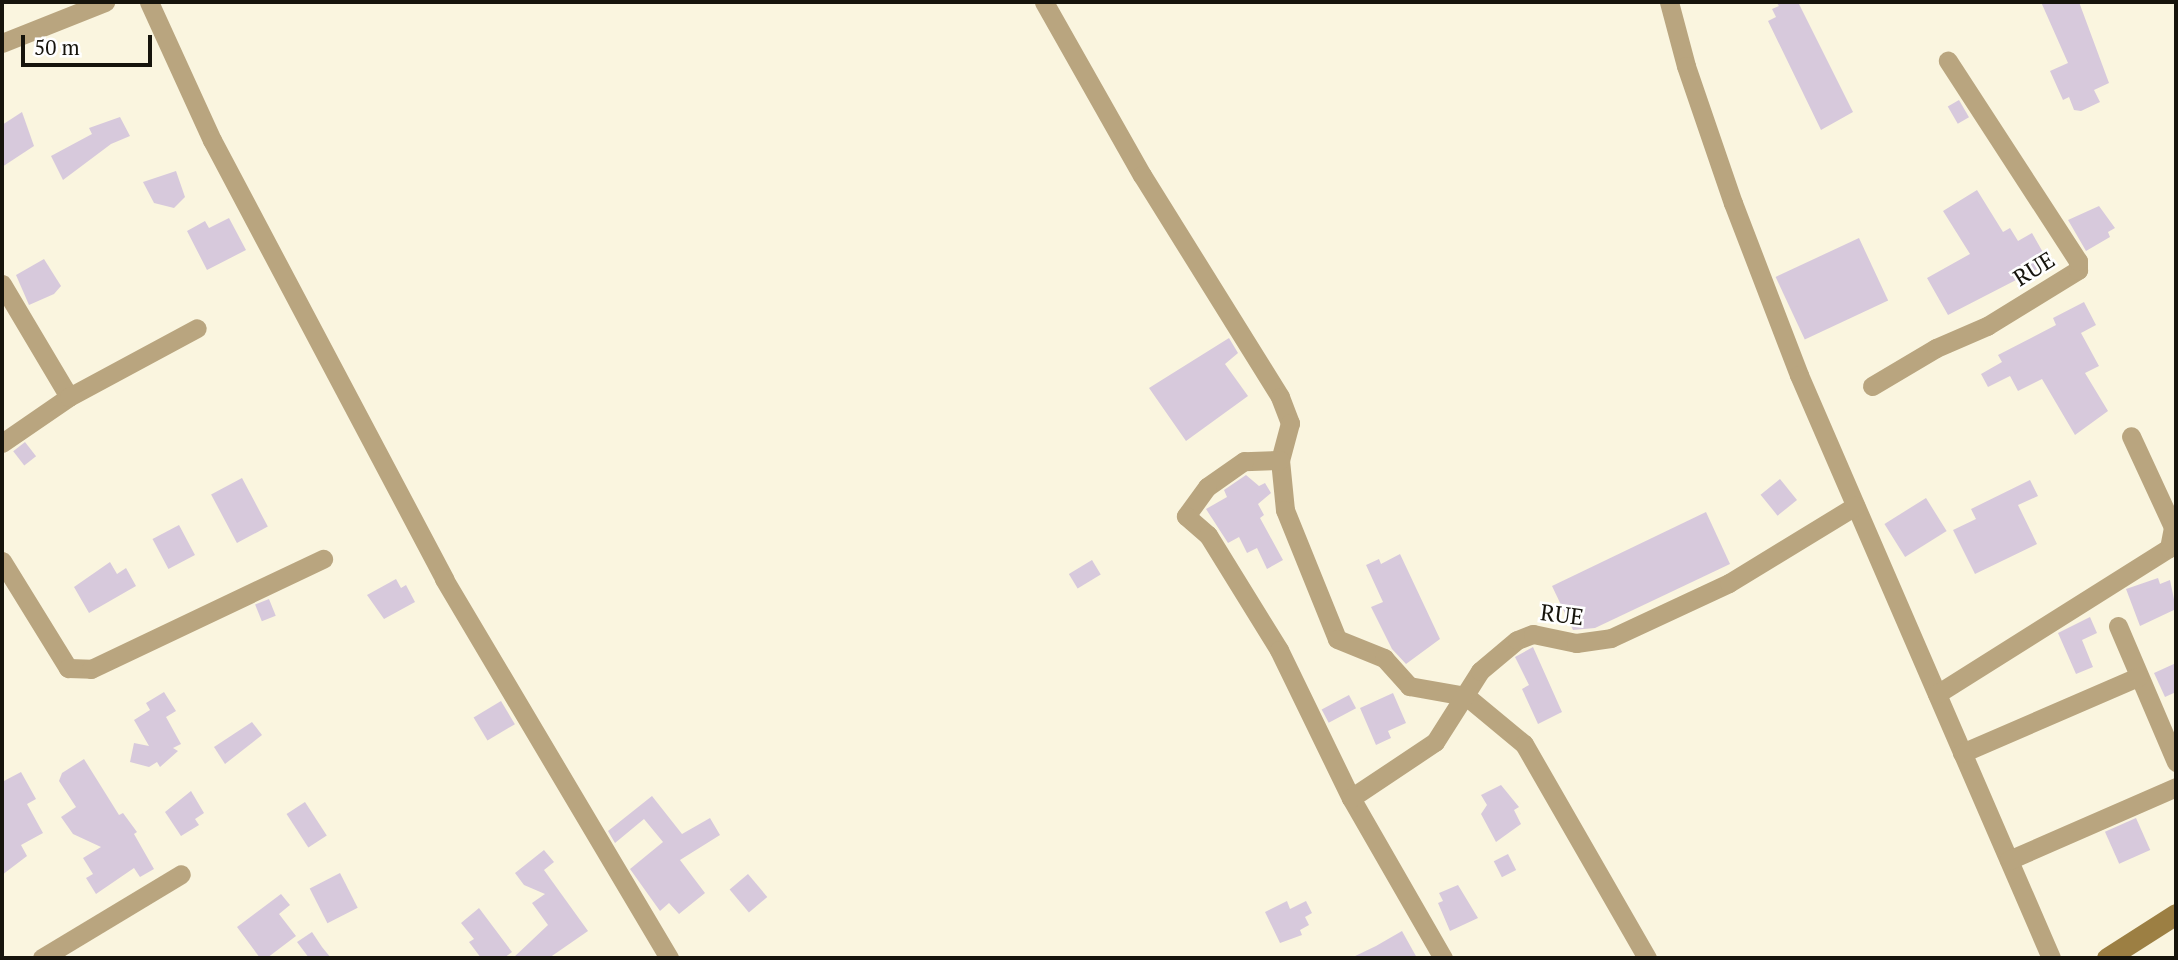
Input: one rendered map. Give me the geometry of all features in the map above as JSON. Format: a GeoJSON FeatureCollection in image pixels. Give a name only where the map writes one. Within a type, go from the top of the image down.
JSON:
{"type":"FeatureCollection","features":[{"type":"Feature","properties":{"kind":"street"},"geometry":{"type":"LineString","coordinates":[[2,43],[105,2]]}},
{"type":"Feature","properties":{"kind":"street"},"geometry":{"type":"LineString","coordinates":[[149,2],[212,140],[444,579],[669,958]]}},
{"type":"Feature","properties":{"kind":"street"},"geometry":{"type":"LineString","coordinates":[[1044,2],[1142,175],[1280,397],[1290,424],[1280,460],[1285,510],[1337,639],[1384,658],[1409,686],[1466,696],[1524,744],[1647,958]]}},
{"type":"Feature","properties":{"kind":"street"},"geometry":{"type":"LineString","coordinates":[[1669,2],[1686,66],[1733,203],[1855,506],[2051,958]]}},
{"type":"Feature","properties":{"kind":"street","name":"RUE"},"geometry":{"type":"LineString","coordinates":[[1872,386],[1936,348],[1987,326],[2078,270],[2078,261],[1948,61]]}},
{"type":"Feature","properties":{"kind":"street"},"geometry":{"type":"LineString","coordinates":[[2,284],[69,397]]}},
{"type":"Feature","properties":{"kind":"street"},"geometry":{"type":"LineString","coordinates":[[2,443],[69,397],[197,328]]}},
{"type":"Feature","properties":{"kind":"street"},"geometry":{"type":"LineString","coordinates":[[1937,694],[2169,548],[2173,527],[2131,436]]}},
{"type":"Feature","properties":{"kind":"street"},"geometry":{"type":"LineString","coordinates":[[1280,460],[1244,461],[1207,487],[1186,516],[1208,536],[1279,650],[1351,798],[1443,958]]}},
{"type":"Feature","properties":{"kind":"street","name":"RUE"},"geometry":{"type":"LineString","coordinates":[[1351,798],[1434,742],[1480,671],[1517,640],[1533,634],[1576,643],[1611,638],[1729,583],[1855,506]]}},
{"type":"Feature","properties":{"kind":"street"},"geometry":{"type":"LineString","coordinates":[[2,561],[68,668],[91,669],[323,559]]}},
{"type":"Feature","properties":{"kind":"street"},"geometry":{"type":"LineString","coordinates":[[2118,626],[2176,762]]}},
{"type":"Feature","properties":{"kind":"street"},"geometry":{"type":"LineString","coordinates":[[1962,753],[2138,677]]}},
{"type":"Feature","properties":{"kind":"street"},"geometry":{"type":"LineString","coordinates":[[2009,860],[2176,787]]}},
{"type":"Feature","properties":{"kind":"street"},"geometry":{"type":"LineString","coordinates":[[42,958],[181,874]]}},
{"type":"Feature","properties":{"kind":"street"},"geometry":{"type":"LineString","coordinates":[[2107,958],[2176,914]]}},
{"type":"Feature","properties":{"kind":"building"},"geometry":{"type":"Polygon","coordinates":[[[1776,2],[1798,2],[1853,112],[1821,130],[1768,21],[1776,17],[1772,9],[1779,6],[1776,2]]]}},
{"type":"Feature","properties":{"kind":"building"},"geometry":{"type":"Polygon","coordinates":[[[2041,2],[2079,2],[2109,83],[2094,90],[2100,102],[2081,111],[2074,110],[2069,97],[2063,100],[2050,71],[2068,63],[2041,2]]]}},
{"type":"Feature","properties":{"kind":"building"},"geometry":{"type":"Polygon","coordinates":[[[1959,100],[1969,117],[1958,124],[1948,106],[1959,100]]]}},
{"type":"Feature","properties":{"kind":"building"},"geometry":{"type":"Polygon","coordinates":[[[22,112],[34,146],[2,167],[2,125],[22,112]]]}},
{"type":"Feature","properties":{"kind":"building"},"geometry":{"type":"Polygon","coordinates":[[[120,117],[130,136],[111,144],[63,180],[51,156],[92,134],[89,128],[120,117]]]}},
{"type":"Feature","properties":{"kind":"building"},"geometry":{"type":"Polygon","coordinates":[[[176,171],[185,197],[174,208],[154,203],[143,182],[176,171]]]}},
{"type":"Feature","properties":{"kind":"building"},"geometry":{"type":"Polygon","coordinates":[[[1977,190],[2003,232],[2010,228],[2018,241],[2032,233],[2049,263],[1948,315],[1927,278],[1970,254],[1943,211],[1977,190]]]}},
{"type":"Feature","properties":{"kind":"building"},"geometry":{"type":"Polygon","coordinates":[[[2099,206],[2115,228],[2108,232],[2110,237],[2086,251],[2068,220],[2099,206]]]}},
{"type":"Feature","properties":{"kind":"building"},"geometry":{"type":"Polygon","coordinates":[[[229,218],[246,250],[207,270],[187,231],[205,221],[209,228],[229,218]]]}},
{"type":"Feature","properties":{"kind":"building"},"geometry":{"type":"Polygon","coordinates":[[[1859,238],[1888,301],[1805,339],[1776,277],[1859,238]]]}},
{"type":"Feature","properties":{"kind":"building"},"geometry":{"type":"Polygon","coordinates":[[[44,259],[61,286],[54,294],[29,305],[16,275],[44,259]]]}},
{"type":"Feature","properties":{"kind":"building"},"geometry":{"type":"Polygon","coordinates":[[[2084,302],[2096,325],[2081,333],[2099,366],[2085,373],[2108,411],[2075,435],[2042,379],[2018,391],[2010,376],[1988,387],[1981,374],[2002,362],[1998,355],[2056,325],[2053,318],[2084,302]]]}},
{"type":"Feature","properties":{"kind":"building"},"geometry":{"type":"Polygon","coordinates":[[[1229,338],[1238,353],[1225,364],[1248,396],[1186,441],[1149,388],[1229,338]]]}},
{"type":"Feature","properties":{"kind":"building"},"geometry":{"type":"Polygon","coordinates":[[[25,442],[36,456],[24,465],[13,451],[25,442]]]}},
{"type":"Feature","properties":{"kind":"building"},"geometry":{"type":"Polygon","coordinates":[[[1246,475],[1259,486],[1265,483],[1271,493],[1258,504],[1264,515],[1260,518],[1283,560],[1267,569],[1257,548],[1247,553],[1239,537],[1228,543],[1206,509],[1227,497],[1224,490],[1246,475]]]}},
{"type":"Feature","properties":{"kind":"building"},"geometry":{"type":"Polygon","coordinates":[[[242,478],[268,527],[237,543],[211,494],[242,478]]]}},
{"type":"Feature","properties":{"kind":"building"},"geometry":{"type":"Polygon","coordinates":[[[1780,479],[1797,500],[1778,516],[1761,495],[1780,479]]]}},
{"type":"Feature","properties":{"kind":"building"},"geometry":{"type":"Polygon","coordinates":[[[2030,480],[2038,496],[2018,505],[2037,544],[1975,574],[1953,530],[1976,519],[1971,509],[2030,480]]]}},
{"type":"Feature","properties":{"kind":"building"},"geometry":{"type":"Polygon","coordinates":[[[1926,498],[1947,531],[1905,557],[1884,524],[1926,498]]]}},
{"type":"Feature","properties":{"kind":"building"},"geometry":{"type":"Polygon","coordinates":[[[1706,512],[1730,564],[1595,628],[1573,630],[1552,586],[1706,512]]]}},
{"type":"Feature","properties":{"kind":"building"},"geometry":{"type":"Polygon","coordinates":[[[179,525],[195,555],[168,569],[153,539],[179,525]]]}},
{"type":"Feature","properties":{"kind":"building"},"geometry":{"type":"Polygon","coordinates":[[[1400,554],[1440,639],[1406,664],[1392,649],[1371,607],[1383,602],[1366,565],[1379,559],[1381,564],[1400,554]]]}},
{"type":"Feature","properties":{"kind":"building"},"geometry":{"type":"Polygon","coordinates":[[[1092,560],[1101,575],[1078,588],[1069,574],[1092,560]]]}},
{"type":"Feature","properties":{"kind":"building"},"geometry":{"type":"Polygon","coordinates":[[[110,562],[117,574],[126,568],[136,586],[89,613],[74,587],[110,562]]]}},
{"type":"Feature","properties":{"kind":"building"},"geometry":{"type":"Polygon","coordinates":[[[2158,578],[2160,584],[2170,580],[2176,609],[2140,626],[2126,589],[2158,578]]]}},
{"type":"Feature","properties":{"kind":"building"},"geometry":{"type":"Polygon","coordinates":[[[396,579],[401,588],[406,585],[415,602],[384,619],[367,595],[396,579]]]}},
{"type":"Feature","properties":{"kind":"building"},"geometry":{"type":"Polygon","coordinates":[[[269,599],[276,616],[262,621],[255,605],[269,599]]]}},
{"type":"Feature","properties":{"kind":"building"},"geometry":{"type":"Polygon","coordinates":[[[2090,617],[2097,633],[2082,640],[2093,667],[2076,674],[2058,633],[2090,617]]]}},
{"type":"Feature","properties":{"kind":"building"},"geometry":{"type":"Polygon","coordinates":[[[1533,647],[1562,712],[1538,724],[1522,689],[1529,685],[1515,657],[1533,647]]]}},
{"type":"Feature","properties":{"kind":"building"},"geometry":{"type":"Polygon","coordinates":[[[2176,663],[2176,692],[2165,697],[2154,673],[2176,663]]]}},
{"type":"Feature","properties":{"kind":"building"},"geometry":{"type":"Polygon","coordinates":[[[164,692],[176,711],[166,717],[181,744],[173,748],[178,751],[160,767],[157,762],[149,767],[130,762],[134,743],[149,746],[134,720],[150,710],[146,703],[164,692]]]}},
{"type":"Feature","properties":{"kind":"building"},"geometry":{"type":"Polygon","coordinates":[[[1393,693],[1406,723],[1388,731],[1391,738],[1376,745],[1360,708],[1393,693]]]}},
{"type":"Feature","properties":{"kind":"building"},"geometry":{"type":"Polygon","coordinates":[[[1349,695],[1356,708],[1329,723],[1322,710],[1349,695]]]}},
{"type":"Feature","properties":{"kind":"building"},"geometry":{"type":"Polygon","coordinates":[[[501,701],[515,724],[487,741],[474,717],[501,701]]]}},
{"type":"Feature","properties":{"kind":"building"},"geometry":{"type":"Polygon","coordinates":[[[252,722],[262,735],[225,764],[214,747],[252,722]]]}},
{"type":"Feature","properties":{"kind":"building"},"geometry":{"type":"Polygon","coordinates":[[[84,759],[119,815],[123,813],[137,832],[134,834],[154,869],[140,877],[134,868],[96,894],[86,878],[93,874],[83,858],[101,847],[73,834],[61,817],[76,807],[59,781],[62,773],[84,759]]]}},
{"type":"Feature","properties":{"kind":"building"},"geometry":{"type":"Polygon","coordinates":[[[21,772],[36,799],[27,804],[43,833],[21,845],[27,856],[2,875],[2,782],[21,772]]]}},
{"type":"Feature","properties":{"kind":"building"},"geometry":{"type":"Polygon","coordinates":[[[1501,785],[1519,807],[1514,810],[1521,824],[1496,842],[1481,814],[1487,805],[1481,795],[1501,785]]]}},
{"type":"Feature","properties":{"kind":"building"},"geometry":{"type":"Polygon","coordinates":[[[191,791],[204,813],[195,819],[199,825],[181,836],[165,812],[191,791]]]}},
{"type":"Feature","properties":{"kind":"building"},"geometry":{"type":"Polygon","coordinates":[[[652,796],[682,834],[710,818],[720,835],[680,860],[705,893],[679,914],[669,903],[660,911],[630,869],[663,842],[644,819],[615,843],[608,831],[652,796]]]}},
{"type":"Feature","properties":{"kind":"building"},"geometry":{"type":"Polygon","coordinates":[[[305,802],[327,836],[308,848],[287,814],[305,802]]]}},
{"type":"Feature","properties":{"kind":"building"},"geometry":{"type":"Polygon","coordinates":[[[2136,818],[2150,850],[2119,864],[2105,832],[2136,818]]]}},
{"type":"Feature","properties":{"kind":"building"},"geometry":{"type":"Polygon","coordinates":[[[544,850],[554,862],[544,870],[588,931],[549,958],[513,958],[548,925],[532,903],[545,894],[524,885],[515,873],[544,850]]]}},
{"type":"Feature","properties":{"kind":"building"},"geometry":{"type":"Polygon","coordinates":[[[1508,854],[1516,870],[1502,877],[1494,861],[1508,854]]]}},
{"type":"Feature","properties":{"kind":"building"},"geometry":{"type":"Polygon","coordinates":[[[340,873],[358,908],[327,923],[310,888],[340,873]]]}},
{"type":"Feature","properties":{"kind":"building"},"geometry":{"type":"Polygon","coordinates":[[[748,874],[767,897],[749,912],[730,889],[748,874]]]}},
{"type":"Feature","properties":{"kind":"building"},"geometry":{"type":"Polygon","coordinates":[[[1458,885],[1478,918],[1450,931],[1438,903],[1443,901],[1439,893],[1458,885]]]}},
{"type":"Feature","properties":{"kind":"building"},"geometry":{"type":"Polygon","coordinates":[[[281,894],[290,905],[279,914],[296,936],[267,958],[260,958],[237,927],[281,894]]]}},
{"type":"Feature","properties":{"kind":"building"},"geometry":{"type":"Polygon","coordinates":[[[1287,901],[1290,909],[1306,901],[1312,913],[1305,917],[1309,925],[1300,930],[1302,935],[1280,943],[1265,912],[1287,901]]]}},
{"type":"Feature","properties":{"kind":"building"},"geometry":{"type":"Polygon","coordinates":[[[479,908],[512,952],[504,958],[481,958],[469,942],[474,939],[461,923],[479,908]]]}},
{"type":"Feature","properties":{"kind":"building"},"geometry":{"type":"Polygon","coordinates":[[[1402,931],[1417,958],[1351,958],[1376,946],[1402,931]]]}},
{"type":"Feature","properties":{"kind":"building"},"geometry":{"type":"Polygon","coordinates":[[[312,932],[331,958],[309,958],[297,942],[312,932]]]}}]}
